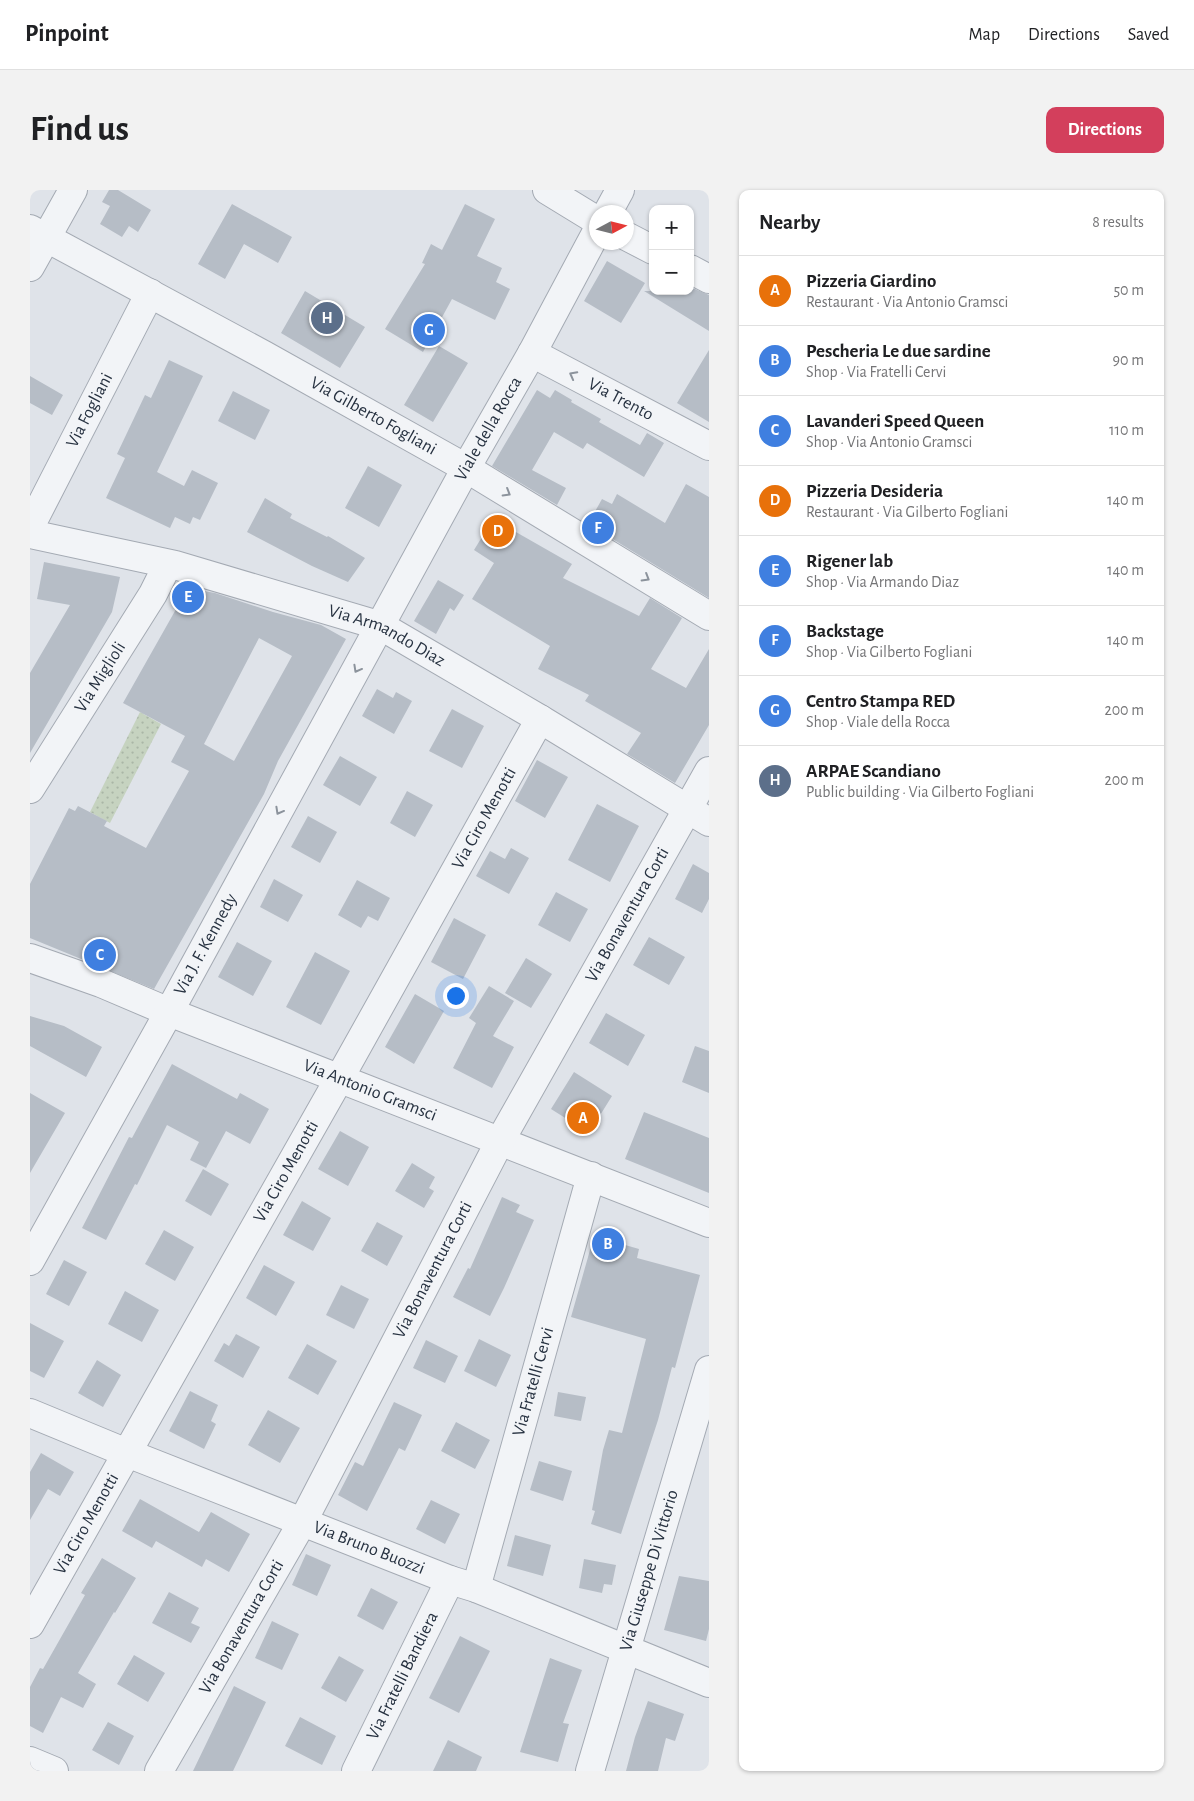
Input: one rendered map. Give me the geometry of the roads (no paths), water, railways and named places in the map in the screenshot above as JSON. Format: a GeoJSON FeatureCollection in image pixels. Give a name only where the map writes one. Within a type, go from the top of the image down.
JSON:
{"type":"FeatureCollection","features":[{"type":"Feature","properties":{"kind":"street"},"geometry":{"type":"LineString","coordinates":[[30,268],[38,234],[73,190]]}},
{"type":"Feature","properties":{"kind":"street"},"geometry":{"type":"LineString","coordinates":[[547,190],[589,216]]}},
{"type":"Feature","properties":{"kind":"street"},"geometry":{"type":"LineString","coordinates":[[612,205],[620,190]]}},
{"type":"Feature","properties":{"kind":"street","name":"Via Gilberto Fogliani"},"geometry":{"type":"LineString","coordinates":[[38,234],[150,293],[466,468],[709,616]]}},
{"type":"Feature","properties":{"kind":"street"},"geometry":{"type":"LineString","coordinates":[[634,240],[649,248]]}},
{"type":"Feature","properties":{"kind":"street","name":"Viale della Rocca"},"geometry":{"type":"LineString","coordinates":[[380,626],[466,468],[532,353],[589,246]]}},
{"type":"Feature","properties":{"kind":"street"},"geometry":{"type":"LineString","coordinates":[[694,271],[709,279]]}},
{"type":"Feature","properties":{"kind":"street","name":"Via Fogliani"},"geometry":{"type":"LineString","coordinates":[[30,527],[150,293]]}},
{"type":"Feature","properties":{"kind":"street","name":"Via Trento"},"geometry":{"type":"LineString","coordinates":[[532,353],[709,446]]}},
{"type":"Feature","properties":{"kind":"street","name":"Via Armando Diaz"},"geometry":{"type":"LineString","coordinates":[[30,534],[168,564],[380,626],[540,719],[699,815]]}},
{"type":"Feature","properties":{"kind":"street","name":"Via Miglioli"},"geometry":{"type":"LineString","coordinates":[[30,789],[153,594],[168,564]]}},
{"type":"Feature","properties":{"kind":"street","name":"Via J. F. Kennedy"},"geometry":{"type":"LineString","coordinates":[[30,1261],[169,1012],[380,626]]}},
{"type":"Feature","properties":{"kind":"street","name":"Via Ciro Menotti"},"geometry":{"type":"LineString","coordinates":[[30,1624],[339,1079],[540,719]]}},
{"type":"Feature","properties":{"kind":"street","name":"Via Bonaventura Corti"},"geometry":{"type":"LineString","coordinates":[[158,1771],[304,1521],[500,1141],[699,815],[709,771]]}},
{"type":"Feature","properties":{"kind":"street","name":"Via Antonio Gramsci"},"geometry":{"type":"LineString","coordinates":[[30,958],[101,983],[169,1012],[709,1223]]}},
{"type":"Feature","properties":{"kind":"street","name":"Via Fratelli Cervi"},"geometry":{"type":"LineString","coordinates":[[476,1588],[591,1176]]}},
{"type":"Feature","properties":{"kind":"street","name":"Via Giuseppe Di Vittorio"},"geometry":{"type":"LineString","coordinates":[[590,1771],[709,1370]]}},
{"type":"Feature","properties":{"kind":"street","name":"Via Bruno Buozzi"},"geometry":{"type":"LineString","coordinates":[[30,1413],[450,1580],[476,1588],[709,1683]]}},
{"type":"Feature","properties":{"kind":"street","name":"Via Fratelli Bandiera"},"geometry":{"type":"LineString","coordinates":[[356,1771],[450,1580]]}},
{"type":"Feature","properties":{"kind":"street"},"geometry":{"type":"LineString","coordinates":[[30,1761],[54,1771]]}},
{"type":"Feature","properties":{"kind":"place","name":"ARPAE Scandiano"},"geometry":{"type":"Point","coordinates":[327,318]}},
{"type":"Feature","properties":{"kind":"place","name":"Centro Stampa RED"},"geometry":{"type":"Point","coordinates":[429,330]}},
{"type":"Feature","properties":{"kind":"place","name":"Backstage"},"geometry":{"type":"Point","coordinates":[598,528]}},
{"type":"Feature","properties":{"kind":"place","name":"Pizzeria Desideria"},"geometry":{"type":"Point","coordinates":[498,531]}},
{"type":"Feature","properties":{"kind":"place","name":"Rigener lab"},"geometry":{"type":"Point","coordinates":[188,597]}},
{"type":"Feature","properties":{"kind":"place","name":"Lavanderi Speed Queen"},"geometry":{"type":"Point","coordinates":[100,955]}},
{"type":"Feature","properties":{"kind":"place","name":"Pizzeria Giardino"},"geometry":{"type":"Point","coordinates":[583,1118]}},
{"type":"Feature","properties":{"kind":"place","name":"Pescheria Le due sardine"},"geometry":{"type":"Point","coordinates":[608,1244]}}]}
